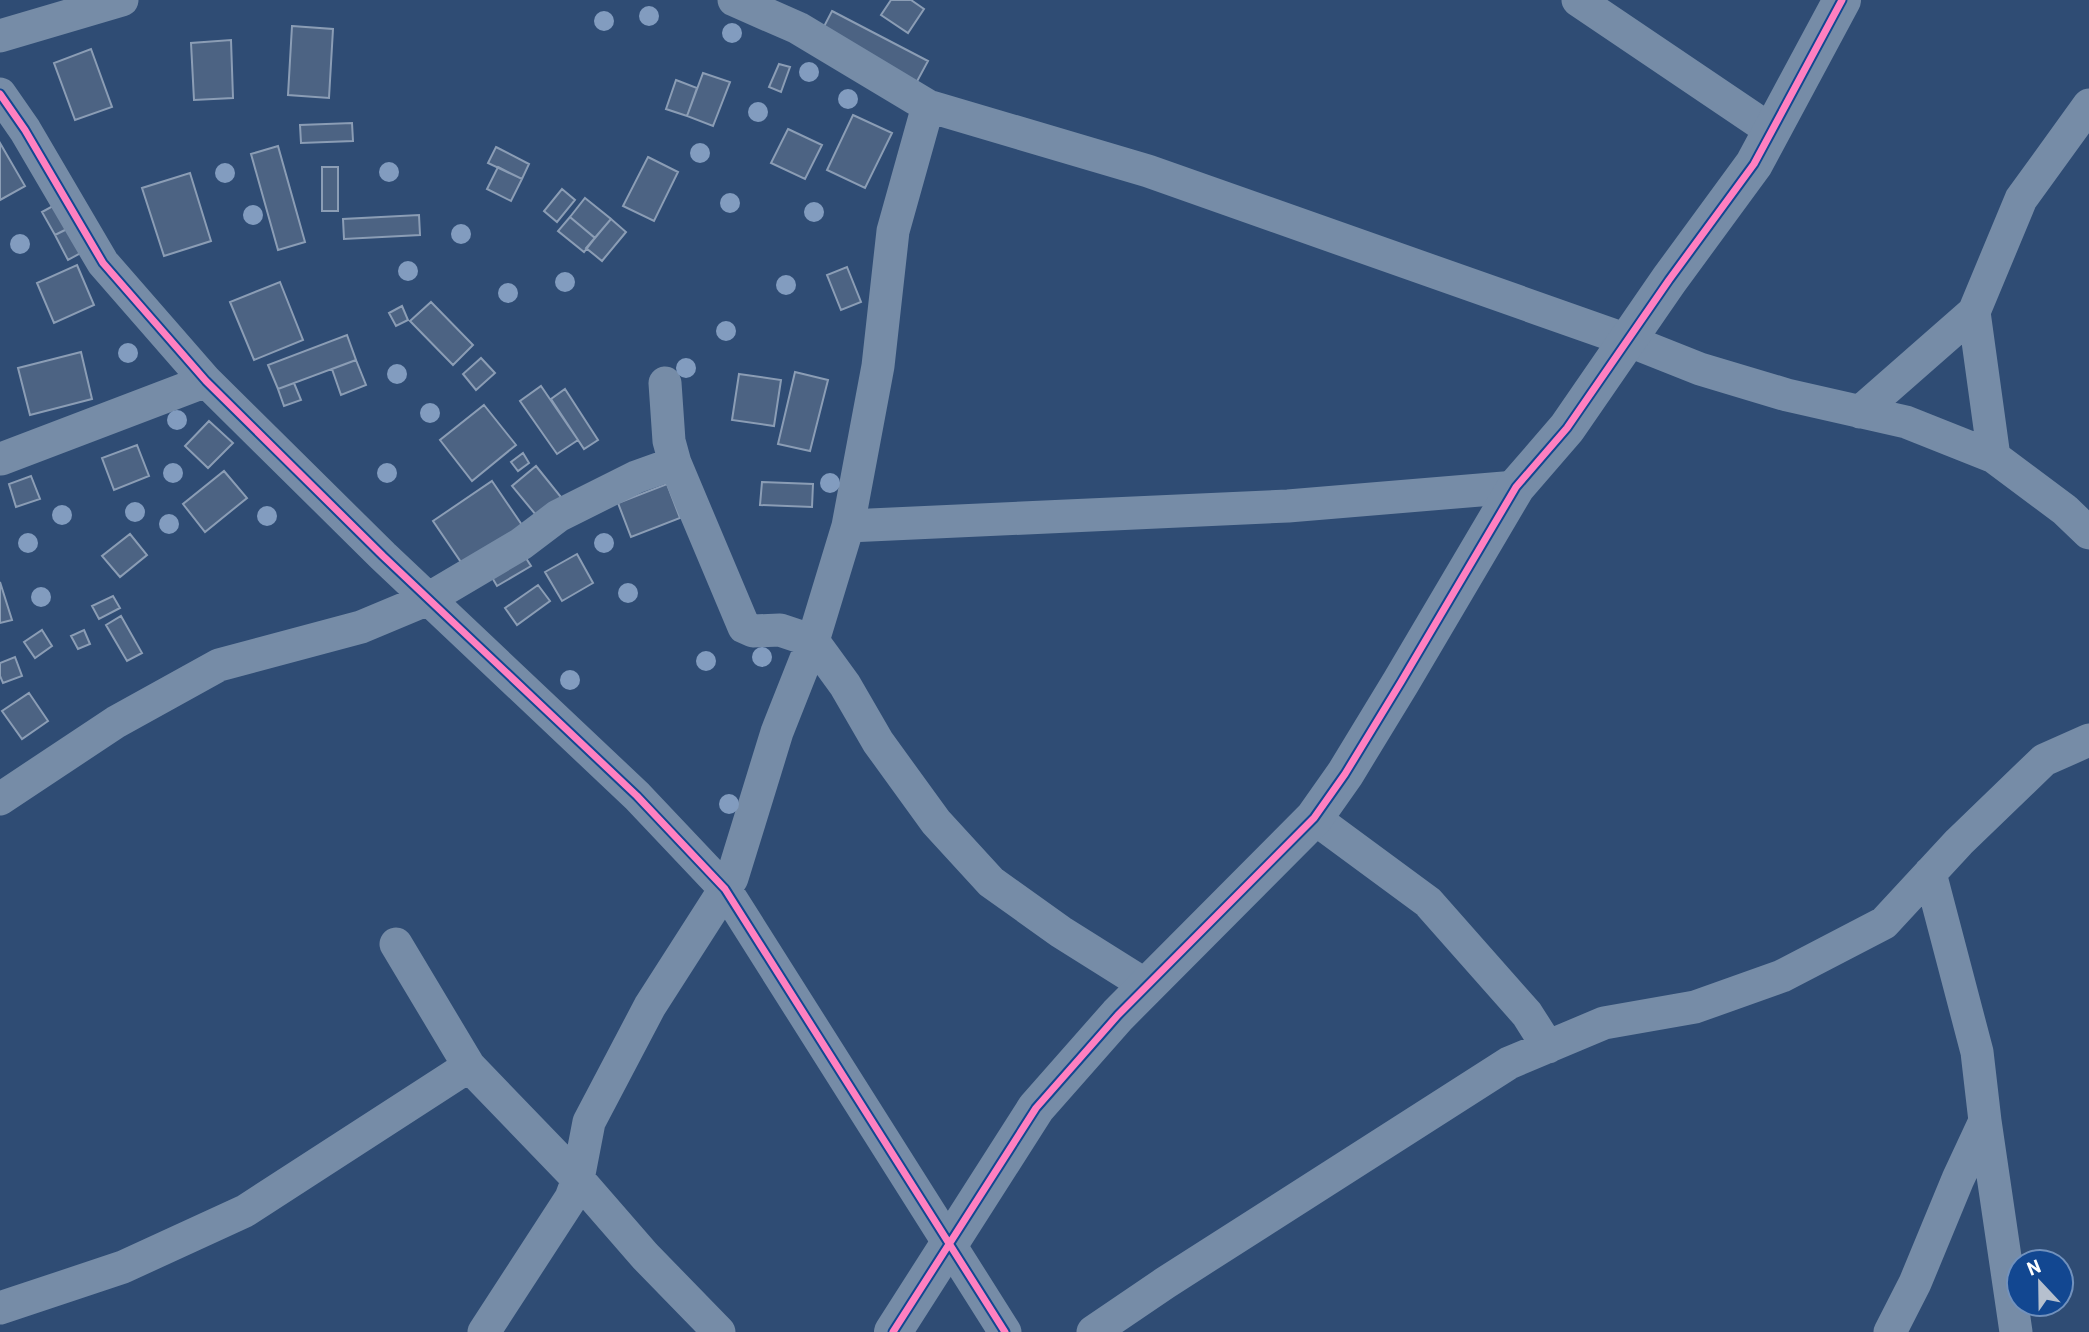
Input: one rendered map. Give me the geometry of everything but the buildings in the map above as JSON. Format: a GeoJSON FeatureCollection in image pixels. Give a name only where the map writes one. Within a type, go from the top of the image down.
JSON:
{"type":"FeatureCollection","features":[{"type":"Feature","properties":{"kind":"street"},"geometry":{"type":"LineString","coordinates":[[734,0],[798,28],[928,107],[1148,171],[1627,340],[1700,369],[1787,395],[1906,422],[1994,457],[2065,510],[2089,533]]}},
{"type":"Feature","properties":{"kind":"street"},"geometry":{"type":"LineString","coordinates":[[1578,0],[1772,131]]}},
{"type":"Feature","properties":{"kind":"street"},"geometry":{"type":"LineString","coordinates":[[893,1332],[1036,1108],[1147,986],[1314,818],[1345,774],[1394,694],[1516,486],[1567,428],[1754,164],[1842,0]]}},
{"type":"Feature","properties":{"kind":"street"},"geometry":{"type":"LineString","coordinates":[[0,36],[110,1]]}},
{"type":"Feature","properties":{"kind":"street"},"geometry":{"type":"LineString","coordinates":[[0,94],[25,130],[103,263],[206,381],[428,599],[637,796],[725,889],[1005,1332]]}},
{"type":"Feature","properties":{"kind":"street"},"geometry":{"type":"LineString","coordinates":[[1860,412],[1974,312],[2021,199],[2089,105]]}},
{"type":"Feature","properties":{"kind":"street"},"geometry":{"type":"LineString","coordinates":[[484,1332],[570,1198],[578,1179],[589,1122],[650,1006],[732,877],[777,732],[813,641],[848,526],[878,366],[893,231],[928,107]]}},
{"type":"Feature","properties":{"kind":"street"},"geometry":{"type":"LineString","coordinates":[[1974,312],[1994,457]]}},
{"type":"Feature","properties":{"kind":"street"},"geometry":{"type":"LineString","coordinates":[[1,460],[206,381]]}},
{"type":"Feature","properties":{"kind":"street"},"geometry":{"type":"LineString","coordinates":[[665,383],[669,441],[675,463],[744,627],[753,631],[780,630],[813,641],[845,685],[878,742],[936,822],[991,882],[1061,932],[1147,986]]}},
{"type":"Feature","properties":{"kind":"street"},"geometry":{"type":"LineString","coordinates":[[0,799],[116,722],[219,665],[362,627],[428,599],[521,544],[558,516],[636,477],[675,463]]}},
{"type":"Feature","properties":{"kind":"street"},"geometry":{"type":"LineString","coordinates":[[848,526],[1288,506],[1516,486]]}},
{"type":"Feature","properties":{"kind":"street"},"geometry":{"type":"LineString","coordinates":[[1093,1332],[1200,1260],[1497,1070],[1604,1023],[1695,1007],[1782,976],[1884,923],[1968,832],[2044,760],[2089,740]]}},
{"type":"Feature","properties":{"kind":"street"},"geometry":{"type":"LineString","coordinates":[[1314,818],[1427,902],[1527,1014],[1548,1047]]}},
{"type":"Feature","properties":{"kind":"street"},"geometry":{"type":"LineString","coordinates":[[1930,873],[1977,1052],[2017,1332]]}},
{"type":"Feature","properties":{"kind":"street"},"geometry":{"type":"LineString","coordinates":[[396,944],[469,1066],[719,1332]]}},
{"type":"Feature","properties":{"kind":"street"},"geometry":{"type":"LineString","coordinates":[[7,1310],[123,1267],[245,1211],[469,1066]]}},
{"type":"Feature","properties":{"kind":"street"},"geometry":{"type":"LineString","coordinates":[[1890,1332],[1915,1283],[1985,1121]]}},
{"type":"Feature","properties":{"kind":"cycle path"},"geometry":{"type":"LineString","coordinates":[[893,1332],[1036,1108],[1118,1015],[1314,818],[1345,774],[1516,487],[1567,428],[1669,280],[1754,164],[1842,0]]}},
{"type":"Feature","properties":{"kind":"cycle path"},"geometry":{"type":"LineString","coordinates":[[0,94],[25,130],[103,263],[206,381],[383,556],[637,796],[725,889],[1005,1332]]}}]}
